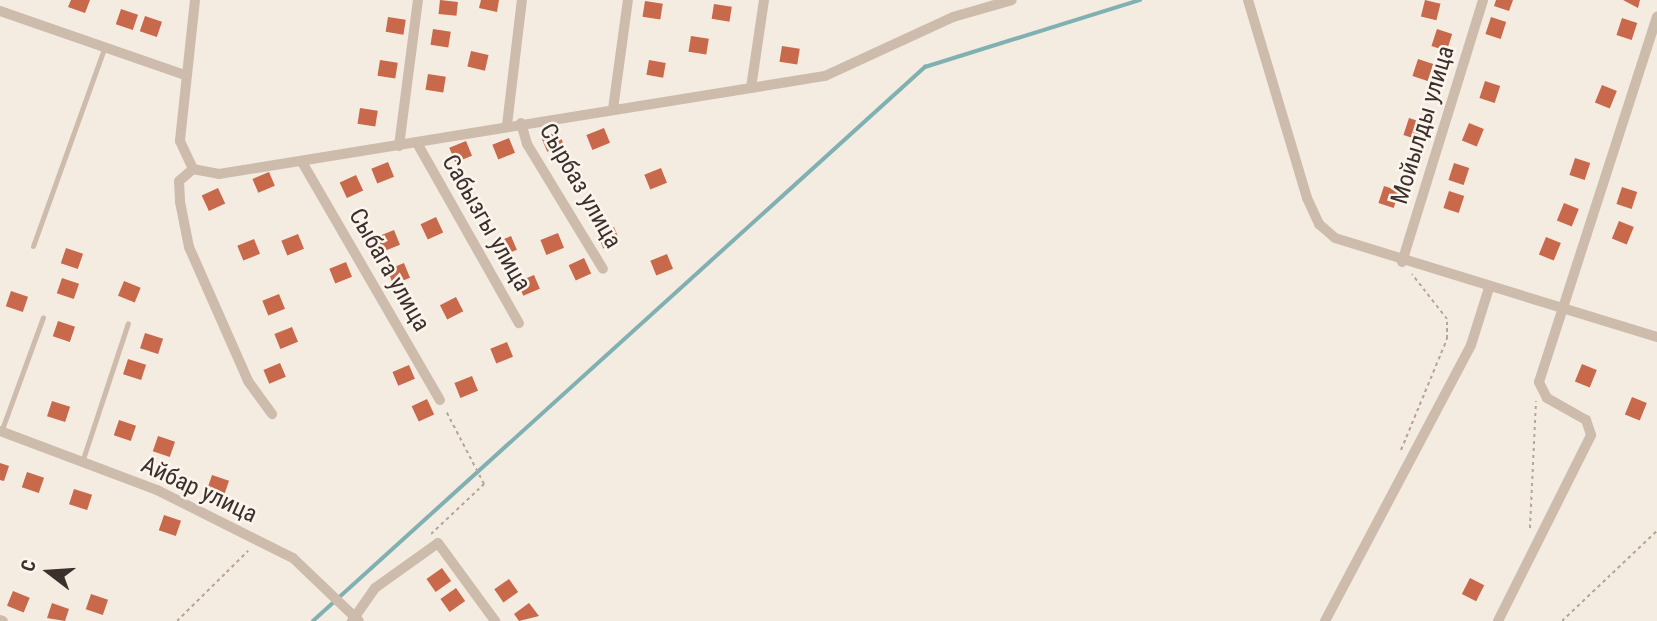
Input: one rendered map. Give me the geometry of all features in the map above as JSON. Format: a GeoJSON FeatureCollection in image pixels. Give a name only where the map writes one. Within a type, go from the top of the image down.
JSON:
{"type":"FeatureCollection","features":[{"type":"Feature","properties":{"kind":"street"},"geometry":{"type":"LineString","coordinates":[[193,169],[180,141],[195,0]]}},
{"type":"Feature","properties":{"kind":"street"},"geometry":{"type":"LineString","coordinates":[[399,146],[418,0]]}},
{"type":"Feature","properties":{"kind":"street","name":"Сырбаз улица"},"geometry":{"type":"LineString","coordinates":[[507,125],[522,0]]}},
{"type":"Feature","properties":{"kind":"street"},"geometry":{"type":"LineString","coordinates":[[613,109],[628,0]]}},
{"type":"Feature","properties":{"kind":"street"},"geometry":{"type":"LineString","coordinates":[[751,88],[764,0]]}},
{"type":"Feature","properties":{"kind":"street"},"geometry":{"type":"LineString","coordinates":[[193,169],[219,174],[302,162],[507,125],[825,76],[953,17],[1012,0]]}},
{"type":"Feature","properties":{"kind":"street"},"geometry":{"type":"LineString","coordinates":[[1248,0],[1319,224],[1362,250],[1657,337]]}},
{"type":"Feature","properties":{"kind":"street","name":"Мойылды улица"},"geometry":{"type":"LineString","coordinates":[[1402,262],[1483,0]]}},
{"type":"Feature","properties":{"kind":"street"},"geometry":{"type":"LineString","coordinates":[[0,11],[185,75]]}},
{"type":"Feature","properties":{"kind":"street"},"geometry":{"type":"LineString","coordinates":[[1498,621],[1591,435],[1586,419],[1547,398],[1539,382],[1657,17]]}},
{"type":"Feature","properties":{"kind":"street","name":"Сырбаз улица"},"geometry":{"type":"LineString","coordinates":[[521,123],[527,144],[603,268]]}},
{"type":"Feature","properties":{"kind":"street","name":"Сабызгы улица"},"geometry":{"type":"LineString","coordinates":[[417,143],[519,323]]}},
{"type":"Feature","properties":{"kind":"street","name":"Сыбага улица"},"geometry":{"type":"LineString","coordinates":[[302,162],[440,400]]}},
{"type":"Feature","properties":{"kind":"street"},"geometry":{"type":"LineString","coordinates":[[193,169],[179,181],[190,247],[248,381],[272,414]]}},
{"type":"Feature","properties":{"kind":"street"},"geometry":{"type":"LineString","coordinates":[[1325,621],[1471,345],[1489,288]]}},
{"type":"Feature","properties":{"kind":"street","name":"Айбар улица"},"geometry":{"type":"LineString","coordinates":[[0,431],[82,462],[259,540],[313,572],[356,619]]}},
{"type":"Feature","properties":{"kind":"street"},"geometry":{"type":"LineString","coordinates":[[356,619],[375,588],[438,543],[495,621]]}},
{"type":"Feature","properties":{"kind":"lane"},"geometry":{"type":"LineString","coordinates":[[33,246],[105,46]]}},
{"type":"Feature","properties":{"kind":"lane"},"geometry":{"type":"LineString","coordinates":[[0,431],[43,317]]}},
{"type":"Feature","properties":{"kind":"lane"},"geometry":{"type":"LineString","coordinates":[[82,462],[128,323]]}},
{"type":"Feature","properties":{"kind":"path"},"geometry":{"type":"LineString","coordinates":[[1396,463],[1447,339],[1447,318],[1402,262]]}},
{"type":"Feature","properties":{"kind":"path"},"geometry":{"type":"LineString","coordinates":[[1530,532],[1539,382]]}},
{"type":"Feature","properties":{"kind":"path"},"geometry":{"type":"LineString","coordinates":[[438,543],[429,531],[485,484],[440,400]]}},
{"type":"Feature","properties":{"kind":"path"},"geometry":{"type":"LineString","coordinates":[[1562,621],[1657,531]]}},
{"type":"Feature","properties":{"kind":"path"},"geometry":{"type":"LineString","coordinates":[[177,621],[259,540]]}},
{"type":"Feature","properties":{"kind":"building"},"geometry":{"type":"Polygon","coordinates":[[[71,0],[90,0],[85,13],[68,7],[71,0]]]}},
{"type":"Feature","properties":{"kind":"building"},"geometry":{"type":"Polygon","coordinates":[[[440,0],[458,2],[456,16],[439,14],[440,0]]]}},
{"type":"Feature","properties":{"kind":"building"},"geometry":{"type":"Polygon","coordinates":[[[481,0],[499,0],[497,12],[479,8],[481,0]]]}},
{"type":"Feature","properties":{"kind":"building"},"geometry":{"type":"Polygon","coordinates":[[[1425,0],[1441,4],[1436,20],[1421,16],[1425,0]]]}},
{"type":"Feature","properties":{"kind":"building"},"geometry":{"type":"Polygon","coordinates":[[[1496,0],[1513,0],[1509,11],[1494,6],[1496,0]]]}},
{"type":"Feature","properties":{"kind":"building"},"geometry":{"type":"Polygon","coordinates":[[[1623,0],[1640,0],[1638,8],[1623,0]]]}},
{"type":"Feature","properties":{"kind":"building"},"geometry":{"type":"Polygon","coordinates":[[[645,1],[663,4],[660,20],[642,17],[645,1]]]}},
{"type":"Feature","properties":{"kind":"building"},"geometry":{"type":"Polygon","coordinates":[[[714,4],[732,7],[729,22],[712,19],[714,4]]]}},
{"type":"Feature","properties":{"kind":"building"},"geometry":{"type":"Polygon","coordinates":[[[121,9],[138,15],[133,30],[116,24],[121,9]]]}},
{"type":"Feature","properties":{"kind":"building"},"geometry":{"type":"Polygon","coordinates":[[[145,16],[162,22],[157,37],[140,31],[145,16]]]}},
{"type":"Feature","properties":{"kind":"building"},"geometry":{"type":"Polygon","coordinates":[[[388,17],[406,20],[403,35],[386,32],[388,17]]]}},
{"type":"Feature","properties":{"kind":"building"},"geometry":{"type":"Polygon","coordinates":[[[1491,17],[1506,22],[1501,39],[1485,34],[1491,17]]]}},
{"type":"Feature","properties":{"kind":"building"},"geometry":{"type":"Polygon","coordinates":[[[1622,18],[1637,23],[1632,40],[1616,35],[1622,18]]]}},
{"type":"Feature","properties":{"kind":"building"},"geometry":{"type":"Polygon","coordinates":[[[433,29],[451,32],[448,48],[430,45],[433,29]]]}},
{"type":"Feature","properties":{"kind":"building"},"geometry":{"type":"Polygon","coordinates":[[[1437,29],[1452,34],[1447,51],[1431,46],[1437,29]]]}},
{"type":"Feature","properties":{"kind":"building"},"geometry":{"type":"Polygon","coordinates":[[[691,36],[709,39],[706,55],[688,52],[691,36]]]}},
{"type":"Feature","properties":{"kind":"building"},"geometry":{"type":"Polygon","coordinates":[[[782,46],[800,49],[797,65],[779,62],[782,46]]]}},
{"type":"Feature","properties":{"kind":"building"},"geometry":{"type":"Polygon","coordinates":[[[471,51],[489,55],[485,71],[467,67],[471,51]]]}},
{"type":"Feature","properties":{"kind":"building"},"geometry":{"type":"Polygon","coordinates":[[[1418,59],[1433,64],[1428,81],[1412,76],[1418,59]]]}},
{"type":"Feature","properties":{"kind":"building"},"geometry":{"type":"Polygon","coordinates":[[[380,60],[398,63],[395,79],[377,76],[380,60]]]}},
{"type":"Feature","properties":{"kind":"building"},"geometry":{"type":"Polygon","coordinates":[[[649,60],[666,63],[663,78],[646,75],[649,60]]]}},
{"type":"Feature","properties":{"kind":"building"},"geometry":{"type":"Polygon","coordinates":[[[428,74],[446,77],[443,93],[425,90],[428,74]]]}},
{"type":"Feature","properties":{"kind":"building"},"geometry":{"type":"Polygon","coordinates":[[[1485,81],[1500,86],[1495,103],[1479,98],[1485,81]]]}},
{"type":"Feature","properties":{"kind":"building"},"geometry":{"type":"Polygon","coordinates":[[[1602,85],[1617,91],[1610,109],[1595,103],[1602,85]]]}},
{"type":"Feature","properties":{"kind":"building"},"geometry":{"type":"Polygon","coordinates":[[[360,108],[378,111],[375,127],[357,124],[360,108]]]}},
{"type":"Feature","properties":{"kind":"building"},"geometry":{"type":"Polygon","coordinates":[[[1409,118],[1424,123],[1419,140],[1403,135],[1409,118]]]}},
{"type":"Feature","properties":{"kind":"building"},"geometry":{"type":"Polygon","coordinates":[[[1469,123],[1484,129],[1477,147],[1462,141],[1469,123]]]}},
{"type":"Feature","properties":{"kind":"building"},"geometry":{"type":"Polygon","coordinates":[[[604,128],[610,143],[592,150],[586,135],[604,128]]]}},
{"type":"Feature","properties":{"kind":"building"},"geometry":{"type":"Polygon","coordinates":[[[558,131],[564,145],[547,152],[541,138],[558,131]]]}},
{"type":"Feature","properties":{"kind":"building"},"geometry":{"type":"Polygon","coordinates":[[[509,138],[515,153],[498,160],[492,145],[509,138]]]}},
{"type":"Feature","properties":{"kind":"building"},"geometry":{"type":"Polygon","coordinates":[[[466,141],[472,156],[455,163],[449,148],[466,141]]]}},
{"type":"Feature","properties":{"kind":"building"},"geometry":{"type":"Polygon","coordinates":[[[1575,158],[1590,163],[1585,180],[1569,175],[1575,158]]]}},
{"type":"Feature","properties":{"kind":"building"},"geometry":{"type":"Polygon","coordinates":[[[388,162],[394,177],[377,184],[371,169],[388,162]]]}},
{"type":"Feature","properties":{"kind":"building"},"geometry":{"type":"Polygon","coordinates":[[[1454,163],[1469,168],[1464,185],[1448,180],[1454,163]]]}},
{"type":"Feature","properties":{"kind":"building"},"geometry":{"type":"Polygon","coordinates":[[[661,168],[667,183],[650,190],[644,175],[661,168]]]}},
{"type":"Feature","properties":{"kind":"building"},"geometry":{"type":"Polygon","coordinates":[[[269,172],[275,186],[258,193],[252,179],[269,172]]]}},
{"type":"Feature","properties":{"kind":"building"},"geometry":{"type":"Polygon","coordinates":[[[356,175],[363,190],[347,198],[340,183],[356,175]]]}},
{"type":"Feature","properties":{"kind":"building"},"geometry":{"type":"Polygon","coordinates":[[[1384,186],[1399,191],[1394,208],[1378,203],[1384,186]]]}},
{"type":"Feature","properties":{"kind":"building"},"geometry":{"type":"Polygon","coordinates":[[[1622,187],[1637,192],[1632,209],[1616,204],[1622,187]]]}},
{"type":"Feature","properties":{"kind":"building"},"geometry":{"type":"Polygon","coordinates":[[[218,188],[225,203],[209,211],[202,196],[218,188]]]}},
{"type":"Feature","properties":{"kind":"building"},"geometry":{"type":"Polygon","coordinates":[[[1449,191],[1464,196],[1459,213],[1443,208],[1449,191]]]}},
{"type":"Feature","properties":{"kind":"building"},"geometry":{"type":"Polygon","coordinates":[[[1564,203],[1579,209],[1572,227],[1557,221],[1564,203]]]}},
{"type":"Feature","properties":{"kind":"building"},"geometry":{"type":"Polygon","coordinates":[[[436,217],[443,232],[428,240],[421,224],[436,217]]]}},
{"type":"Feature","properties":{"kind":"building"},"geometry":{"type":"Polygon","coordinates":[[[1619,221],[1634,227],[1627,245],[1612,239],[1619,221]]]}},
{"type":"Feature","properties":{"kind":"building"},"geometry":{"type":"Polygon","coordinates":[[[614,227],[620,242],[603,249],[597,234],[614,227]]]}},
{"type":"Feature","properties":{"kind":"building"},"geometry":{"type":"Polygon","coordinates":[[[394,230],[400,245],[383,252],[377,237],[394,230]]]}},
{"type":"Feature","properties":{"kind":"building"},"geometry":{"type":"Polygon","coordinates":[[[558,233],[564,248],[546,255],[540,240],[558,233]]]}},
{"type":"Feature","properties":{"kind":"building"},"geometry":{"type":"Polygon","coordinates":[[[298,234],[304,249],[287,256],[281,241],[298,234]]]}},
{"type":"Feature","properties":{"kind":"building"},"geometry":{"type":"Polygon","coordinates":[[[511,236],[517,250],[500,257],[494,243],[511,236]]]}},
{"type":"Feature","properties":{"kind":"building"},"geometry":{"type":"Polygon","coordinates":[[[1546,237],[1561,243],[1554,261],[1539,255],[1546,237]]]}},
{"type":"Feature","properties":{"kind":"building"},"geometry":{"type":"Polygon","coordinates":[[[254,239],[260,254],[243,261],[237,246],[254,239]]]}},
{"type":"Feature","properties":{"kind":"building"},"geometry":{"type":"Polygon","coordinates":[[[66,248],[83,254],[78,269],[61,263],[66,248]]]}},
{"type":"Feature","properties":{"kind":"building"},"geometry":{"type":"Polygon","coordinates":[[[667,254],[673,269],[656,276],[650,261],[667,254]]]}},
{"type":"Feature","properties":{"kind":"building"},"geometry":{"type":"Polygon","coordinates":[[[584,258],[591,273],[576,281],[569,265],[584,258]]]}},
{"type":"Feature","properties":{"kind":"building"},"geometry":{"type":"Polygon","coordinates":[[[346,262],[352,277],[335,284],[329,269],[346,262]]]}},
{"type":"Feature","properties":{"kind":"building"},"geometry":{"type":"Polygon","coordinates":[[[404,263],[410,278],[393,285],[387,270],[404,263]]]}},
{"type":"Feature","properties":{"kind":"building"},"geometry":{"type":"Polygon","coordinates":[[[534,275],[540,289],[523,296],[517,282],[534,275]]]}},
{"type":"Feature","properties":{"kind":"building"},"geometry":{"type":"Polygon","coordinates":[[[62,278],[79,284],[74,299],[57,293],[62,278]]]}},
{"type":"Feature","properties":{"kind":"building"},"geometry":{"type":"Polygon","coordinates":[[[124,281],[141,288],[135,303],[118,296],[124,281]]]}},
{"type":"Feature","properties":{"kind":"building"},"geometry":{"type":"Polygon","coordinates":[[[11,291],[28,297],[23,312],[6,306],[11,291]]]}},
{"type":"Feature","properties":{"kind":"building"},"geometry":{"type":"Polygon","coordinates":[[[279,294],[285,309],[268,316],[262,301],[279,294]]]}},
{"type":"Feature","properties":{"kind":"building"},"geometry":{"type":"Polygon","coordinates":[[[456,297],[463,311],[447,319],[440,305],[456,297]]]}},
{"type":"Feature","properties":{"kind":"building"},"geometry":{"type":"Polygon","coordinates":[[[58,321],[75,327],[70,342],[53,336],[58,321]]]}},
{"type":"Feature","properties":{"kind":"building"},"geometry":{"type":"Polygon","coordinates":[[[292,327],[298,342],[280,349],[274,334],[292,327]]]}},
{"type":"Feature","properties":{"kind":"building"},"geometry":{"type":"Polygon","coordinates":[[[145,333],[163,339],[158,354],[140,348],[145,333]]]}},
{"type":"Feature","properties":{"kind":"building"},"geometry":{"type":"Polygon","coordinates":[[[507,342],[513,357],[496,364],[490,349],[507,342]]]}},
{"type":"Feature","properties":{"kind":"building"},"geometry":{"type":"Polygon","coordinates":[[[128,359],[146,365],[141,380],[123,374],[128,359]]]}},
{"type":"Feature","properties":{"kind":"building"},"geometry":{"type":"Polygon","coordinates":[[[280,363],[286,377],[269,384],[263,370],[280,363]]]}},
{"type":"Feature","properties":{"kind":"building"},"geometry":{"type":"Polygon","coordinates":[[[1582,364],[1597,370],[1590,388],[1575,382],[1582,364]]]}},
{"type":"Feature","properties":{"kind":"building"},"geometry":{"type":"Polygon","coordinates":[[[409,365],[415,379],[398,386],[392,372],[409,365]]]}},
{"type":"Feature","properties":{"kind":"building"},"geometry":{"type":"Polygon","coordinates":[[[472,376],[478,391],[460,398],[454,383],[472,376]]]}},
{"type":"Feature","properties":{"kind":"building"},"geometry":{"type":"Polygon","coordinates":[[[1632,397],[1647,403],[1640,421],[1625,415],[1632,397]]]}},
{"type":"Feature","properties":{"kind":"building"},"geometry":{"type":"Polygon","coordinates":[[[427,399],[434,414],[419,422],[412,406],[427,399]]]}},
{"type":"Feature","properties":{"kind":"building"},"geometry":{"type":"Polygon","coordinates":[[[52,401],[70,407],[65,422],[47,416],[52,401]]]}},
{"type":"Feature","properties":{"kind":"building"},"geometry":{"type":"Polygon","coordinates":[[[119,420],[136,426],[131,441],[114,435],[119,420]]]}},
{"type":"Feature","properties":{"kind":"building"},"geometry":{"type":"Polygon","coordinates":[[[158,436],[175,442],[170,457],[153,451],[158,436]]]}},
{"type":"Feature","properties":{"kind":"building"},"geometry":{"type":"Polygon","coordinates":[[[0,463],[9,466],[4,481],[0,480],[0,463]]]}},
{"type":"Feature","properties":{"kind":"building"},"geometry":{"type":"Polygon","coordinates":[[[27,472],[44,478],[39,493],[22,487],[27,472]]]}},
{"type":"Feature","properties":{"kind":"building"},"geometry":{"type":"Polygon","coordinates":[[[212,475],[229,481],[224,496],[207,490],[212,475]]]}},
{"type":"Feature","properties":{"kind":"building"},"geometry":{"type":"Polygon","coordinates":[[[74,489],[92,495],[87,510],[69,504],[74,489]]]}},
{"type":"Feature","properties":{"kind":"building"},"geometry":{"type":"Polygon","coordinates":[[[164,515],[181,521],[176,536],[159,530],[164,515]]]}},
{"type":"Feature","properties":{"kind":"building"},"geometry":{"type":"Polygon","coordinates":[[[442,568],[451,581],[436,592],[426,579],[442,568]]]}},
{"type":"Feature","properties":{"kind":"building"},"geometry":{"type":"Polygon","coordinates":[[[1470,578],[1484,585],[1476,601],[1462,594],[1470,578]]]}},
{"type":"Feature","properties":{"kind":"building"},"geometry":{"type":"Polygon","coordinates":[[[509,579],[518,592],[503,602],[494,589],[509,579]]]}},
{"type":"Feature","properties":{"kind":"building"},"geometry":{"type":"Polygon","coordinates":[[[456,588],[465,601],[450,612],[440,599],[456,588]]]}},
{"type":"Feature","properties":{"kind":"building"},"geometry":{"type":"Polygon","coordinates":[[[13,591],[30,598],[24,613],[7,606],[13,591]]]}},
{"type":"Feature","properties":{"kind":"building"},"geometry":{"type":"Polygon","coordinates":[[[91,594],[108,600],[103,615],[86,609],[91,594]]]}},
{"type":"Feature","properties":{"kind":"building"},"geometry":{"type":"Polygon","coordinates":[[[52,603],[69,609],[65,621],[47,618],[52,603]]]}},
{"type":"Feature","properties":{"kind":"building"},"geometry":{"type":"Polygon","coordinates":[[[529,603],[539,616],[519,621],[514,614],[529,603]]]}},
{"type":"Feature","properties":{"kind":"waterway"},"geometry":{"type":"LineString","coordinates":[[313,621],[925,67],[1140,0]]}}]}
